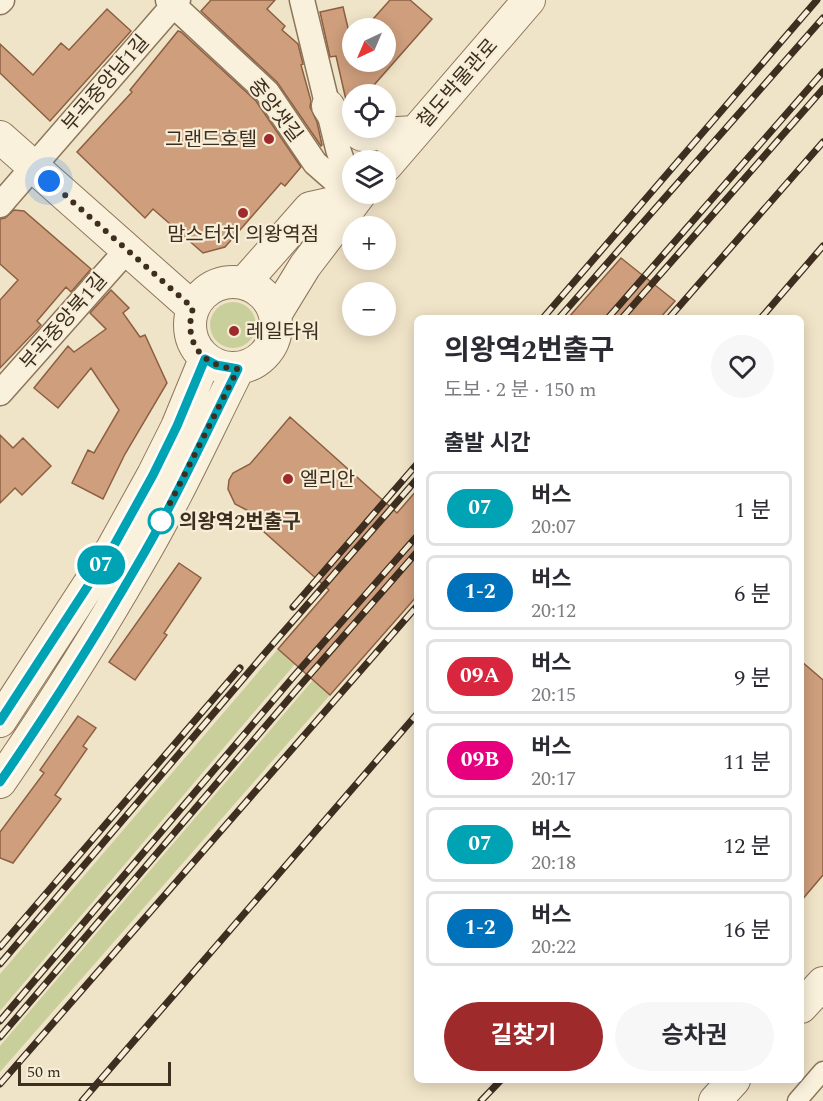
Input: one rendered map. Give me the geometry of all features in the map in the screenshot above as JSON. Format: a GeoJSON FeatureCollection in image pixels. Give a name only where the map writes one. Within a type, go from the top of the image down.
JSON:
{"type":"FeatureCollection","features":[{"type":"Feature","properties":{"kind":"street"},"geometry":{"type":"LineString","coordinates":[[302,0],[342,160]]}},
{"type":"Feature","properties":{"kind":"street","name":"철도박물관로"},"geometry":{"type":"LineString","coordinates":[[396,154],[528,0]]}},
{"type":"Feature","properties":{"kind":"street","name":"부곡중앙남1길"},"geometry":{"type":"LineString","coordinates":[[0,205],[173,2]]}},
{"type":"Feature","properties":{"kind":"street","name":"중앙샛길"},"geometry":{"type":"LineString","coordinates":[[173,2],[267,92],[315,163],[342,184]]}},
{"type":"Feature","properties":{"kind":"street"},"geometry":{"type":"LineString","coordinates":[[328,106],[337,120],[362,135],[415,132]]}},
{"type":"Feature","properties":{"kind":"street"},"geometry":{"type":"LineString","coordinates":[[0,137],[193,308]]}},
{"type":"Feature","properties":{"kind":"street"},"geometry":{"type":"LineString","coordinates":[[244,283],[310,208],[342,198]]}},
{"type":"Feature","properties":{"kind":"street"},"geometry":{"type":"LineString","coordinates":[[275,315],[305,266],[348,204]]}},
{"type":"Feature","properties":{"kind":"street","name":"부곡중앙북1길"},"geometry":{"type":"LineString","coordinates":[[0,393],[127,250]]}},
{"type":"Feature","properties":{"kind":"street"},"geometry":{"type":"LineString","coordinates":[[229,282],[244,283],[258,290],[269,301],[277,327],[274,340],[269,350],[250,366],[238,369],[216,365],[205,359],[198,351],[190,330],[193,308],[201,295],[214,286],[229,282]]}},
{"type":"Feature","properties":{"kind":"street"},"geometry":{"type":"LineString","coordinates":[[39,725],[3,709],[112,549],[177,426],[205,359]]}},
{"type":"Feature","properties":{"kind":"street"},"geometry":{"type":"LineString","coordinates":[[0,782],[39,725],[136,567],[182,483],[238,369]]}},
{"type":"Feature","properties":{"kind":"street"},"geometry":{"type":"LineString","coordinates":[[804,1004],[823,983]]}},
{"type":"Feature","properties":{"kind":"street"},"geometry":{"type":"LineString","coordinates":[[797,1101],[823,1071]]}},
{"type":"Feature","properties":{"kind":"street"},"geometry":{"type":"LineString","coordinates":[[715,1101],[731,1083]]}},
{"type":"Feature","properties":{"kind":"green space"},"geometry":{"type":"Polygon","coordinates":[[[233,302],[249,309],[256,325],[249,341],[233,348],[217,341],[210,325],[217,309],[233,302]]]}},
{"type":"Feature","properties":{"kind":"green space"},"geometry":{"type":"Polygon","coordinates":[[[278,649],[295,664],[0,1011],[0,974],[278,649]]]}},
{"type":"Feature","properties":{"kind":"green space"},"geometry":{"type":"Polygon","coordinates":[[[313,680],[330,695],[0,1072],[0,1046],[313,680]]]}},
{"type":"Feature","properties":{"kind":"building"},"geometry":{"type":"Polygon","coordinates":[[[211,0],[275,0],[267,9],[285,26],[282,30],[298,44],[311,101],[310,107],[317,122],[321,146],[277,82],[201,11],[211,0]]]}},
{"type":"Feature","properties":{"kind":"building"},"geometry":{"type":"Polygon","coordinates":[[[390,0],[410,0],[432,19],[396,60],[396,18],[374,18],[390,0]]]}},
{"type":"Feature","properties":{"kind":"building"},"geometry":{"type":"Polygon","coordinates":[[[343,7],[346,18],[342,18],[342,72],[385,72],[375,84],[342,84],[336,56],[330,57],[320,12],[343,7]]]}},
{"type":"Feature","properties":{"kind":"building"},"geometry":{"type":"Polygon","coordinates":[[[107,9],[131,31],[50,121],[0,73],[0,44],[33,75],[61,43],[69,50],[107,9]]]}},
{"type":"Feature","properties":{"kind":"building"},"geometry":{"type":"Polygon","coordinates":[[[178,31],[256,101],[301,167],[285,186],[281,183],[225,247],[203,253],[153,209],[145,218],[77,152],[132,92],[130,90],[178,31]]]}},
{"type":"Feature","properties":{"kind":"building"},"geometry":{"type":"Polygon","coordinates":[[[14,210],[24,211],[91,269],[71,292],[66,287],[37,321],[41,325],[0,368],[0,300],[18,280],[0,264],[0,219],[5,218],[14,210]]]}},
{"type":"Feature","properties":{"kind":"building"},"geometry":{"type":"Polygon","coordinates":[[[621,258],[675,301],[663,315],[571,315],[621,258]]]}},
{"type":"Feature","properties":{"kind":"building"},"geometry":{"type":"Polygon","coordinates":[[[111,290],[129,308],[123,313],[140,337],[145,335],[167,383],[125,454],[103,499],[72,483],[88,450],[94,453],[119,410],[91,368],[58,408],[34,388],[68,346],[74,352],[106,329],[90,313],[111,290]]]}},
{"type":"Feature","properties":{"kind":"building"},"geometry":{"type":"Polygon","coordinates":[[[290,417],[397,513],[414,493],[414,599],[330,695],[278,649],[329,590],[253,522],[258,516],[235,504],[228,489],[229,480],[233,473],[250,464],[290,417]]]}},
{"type":"Feature","properties":{"kind":"building"},"geometry":{"type":"Polygon","coordinates":[[[0,435],[13,448],[23,438],[51,466],[22,495],[15,488],[0,503],[0,435]]]}},
{"type":"Feature","properties":{"kind":"building"},"geometry":{"type":"Polygon","coordinates":[[[179,563],[201,578],[164,633],[167,635],[135,680],[109,662],[179,563]]]}},
{"type":"Feature","properties":{"kind":"building"},"geometry":{"type":"Polygon","coordinates":[[[804,664],[823,680],[823,875],[804,897],[804,664]]]}},
{"type":"Feature","properties":{"kind":"building"},"geometry":{"type":"Polygon","coordinates":[[[78,716],[96,728],[83,746],[87,749],[55,795],[61,799],[13,863],[0,858],[0,832],[44,773],[40,770],[78,716]]]}},
{"type":"Feature","properties":{"kind":"railway"},"geometry":{"type":"LineString","coordinates":[[546,315],[817,0]]}},
{"type":"Feature","properties":{"kind":"railway"},"geometry":{"type":"LineString","coordinates":[[562,315],[823,18]]}},
{"type":"Feature","properties":{"kind":"railway"},"geometry":{"type":"LineString","coordinates":[[611,315],[823,72]]}},
{"type":"Feature","properties":{"kind":"railway"},"geometry":{"type":"LineString","coordinates":[[625,315],[823,89]]}},
{"type":"Feature","properties":{"kind":"railway"},"geometry":{"type":"LineString","coordinates":[[672,315],[823,142]]}},
{"type":"Feature","properties":{"kind":"railway"},"geometry":{"type":"LineString","coordinates":[[764,315],[823,246]]}},
{"type":"Feature","properties":{"kind":"railway"},"geometry":{"type":"LineString","coordinates":[[293,607],[414,467]]}},
{"type":"Feature","properties":{"kind":"railway"},"geometry":{"type":"LineString","coordinates":[[0,964],[414,482]]}},
{"type":"Feature","properties":{"kind":"railway"},"geometry":{"type":"LineString","coordinates":[[0,1021],[294,676],[414,539]]}},
{"type":"Feature","properties":{"kind":"railway"},"geometry":{"type":"LineString","coordinates":[[0,1037],[414,555]]}},
{"type":"Feature","properties":{"kind":"railway"},"geometry":{"type":"LineString","coordinates":[[0,1084],[414,609]]}},
{"type":"Feature","properties":{"kind":"railway"},"geometry":{"type":"LineString","coordinates":[[0,947],[240,668]]}},
{"type":"Feature","properties":{"kind":"railway"},"geometry":{"type":"LineString","coordinates":[[82,1101],[414,717]]}},
{"type":"Feature","properties":{"kind":"railway"},"geometry":{"type":"LineString","coordinates":[[481,1101],[498,1083]]}},
{"type":"Feature","properties":{"kind":"bus line","name":"07"},"geometry":{"type":"LineString","coordinates":[[0,721],[112,549],[177,426],[205,359],[216,365],[238,369],[182,483],[136,567],[39,725],[0,782]]}},
{"type":"Feature","properties":{"kind":"place","name":"그랜드호텔"},"geometry":{"type":"Point","coordinates":[269,139]}},
{"type":"Feature","properties":{"kind":"place","name":"맘스터치 의왕역점"},"geometry":{"type":"Point","coordinates":[243,213]}},
{"type":"Feature","properties":{"kind":"place","name":"레일타워"},"geometry":{"type":"Point","coordinates":[234,331]}},
{"type":"Feature","properties":{"kind":"place","name":"엘리안"},"geometry":{"type":"Point","coordinates":[288,479]}},
{"type":"Feature","properties":{"kind":"place","name":"의왕역2번출구"},"geometry":{"type":"Point","coordinates":[161,521]}},
{"type":"Feature","properties":{"kind":"route"},"geometry":{"type":"LineString","coordinates":[[49,181],[193,308],[190,330],[198,351],[205,359],[216,365],[238,369],[159,525],[161,521]]}}]}
